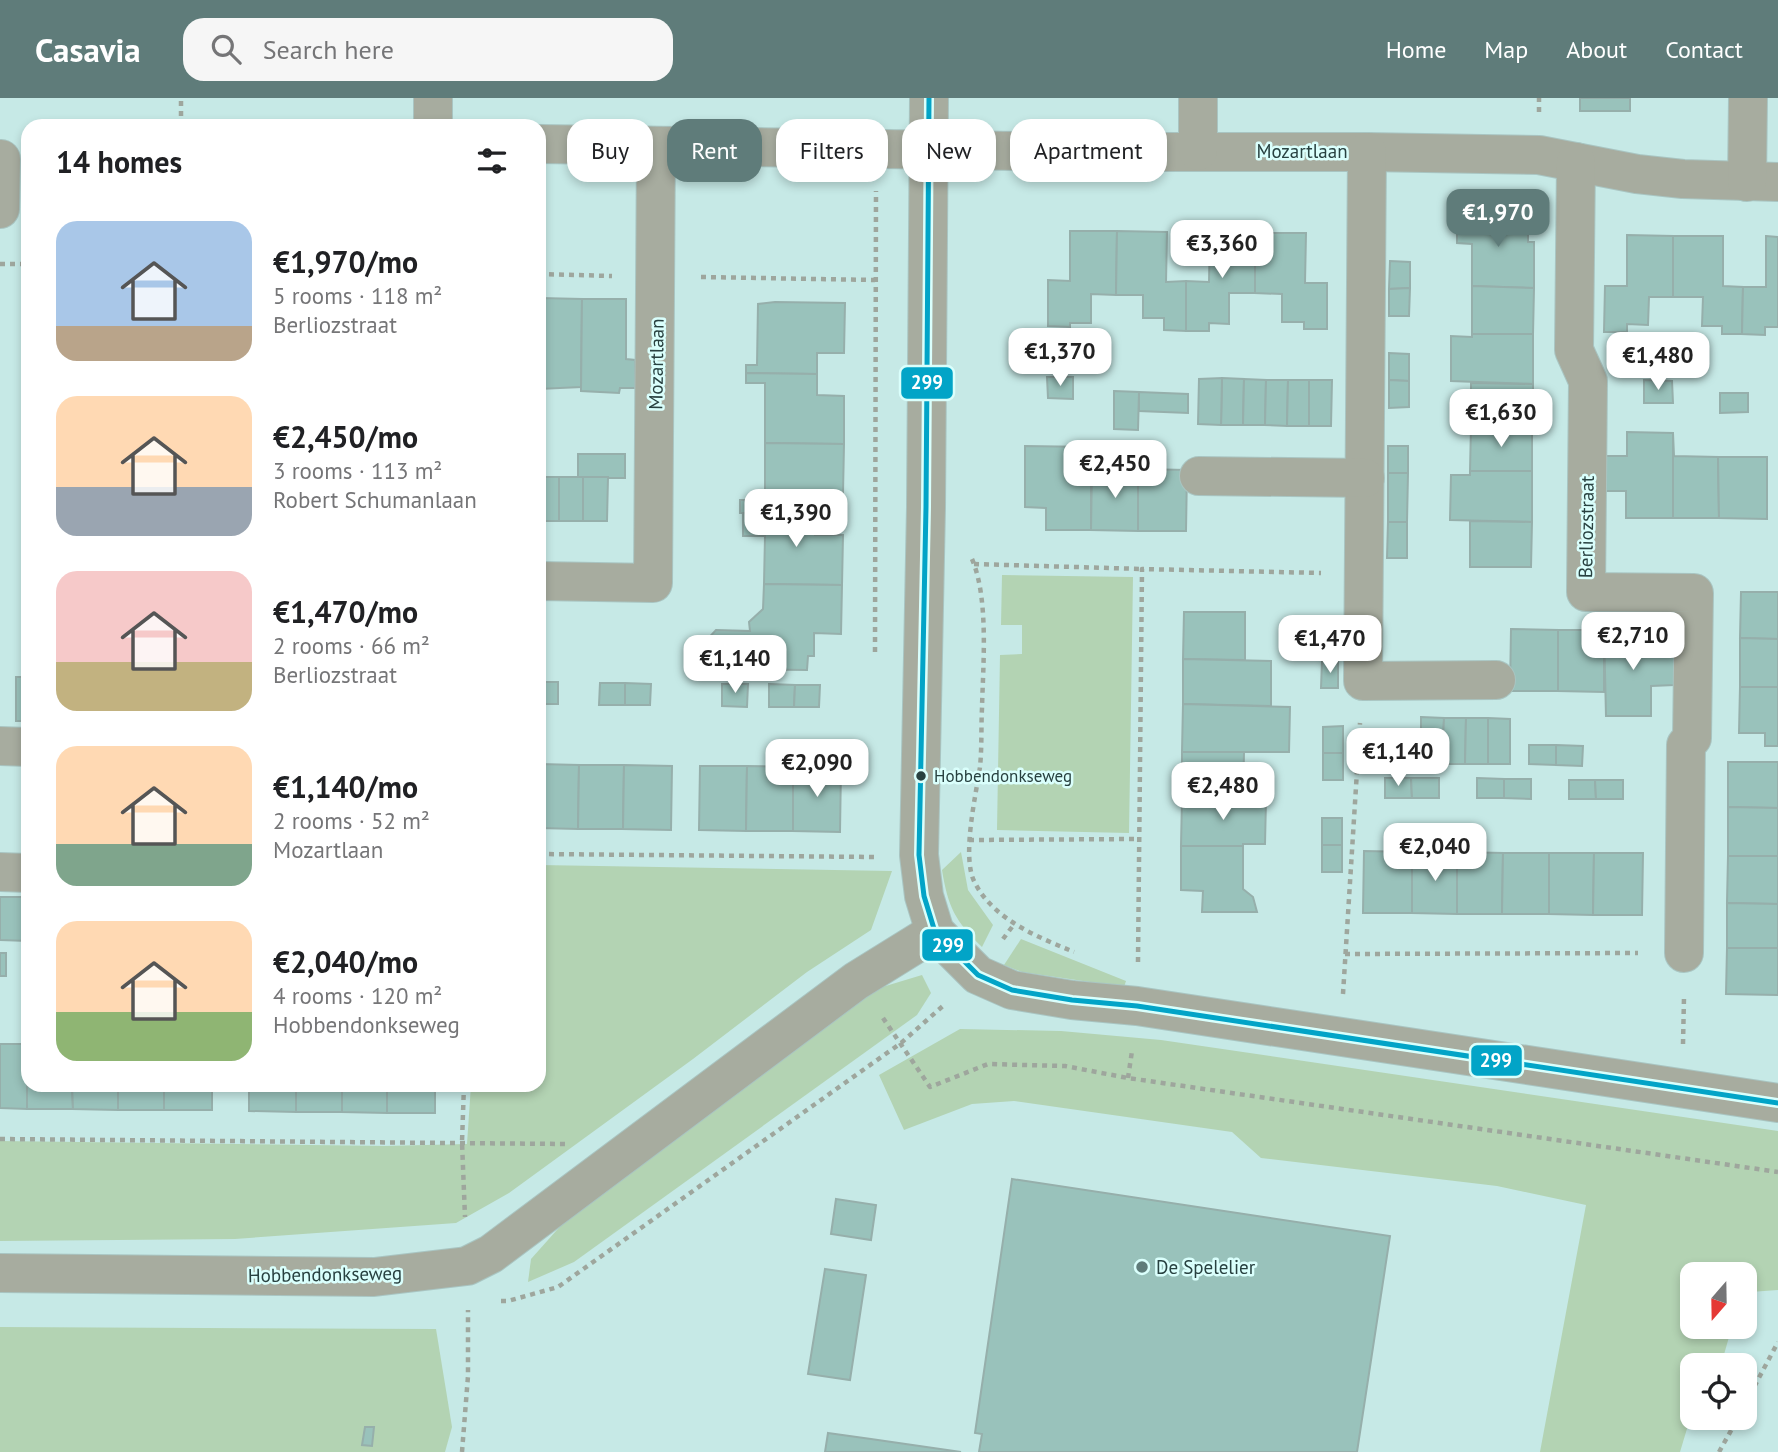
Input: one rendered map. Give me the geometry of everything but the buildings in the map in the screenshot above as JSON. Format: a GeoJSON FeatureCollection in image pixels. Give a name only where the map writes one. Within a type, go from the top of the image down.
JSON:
{"type":"FeatureCollection","features":[{"type":"Feature","properties":{"kind":"street"},"geometry":{"type":"LineString","coordinates":[[433,98],[433,119]]}},
{"type":"Feature","properties":{"kind":"street"},"geometry":{"type":"LineString","coordinates":[[929,98],[929,119]]}},
{"type":"Feature","properties":{"kind":"street"},"geometry":{"type":"LineString","coordinates":[[1198,98],[1198,151]]}},
{"type":"Feature","properties":{"kind":"street"},"geometry":{"type":"LineString","coordinates":[[1748,98],[1762,182]]}},
{"type":"Feature","properties":{"kind":"street","name":"Mozartlaan"},"geometry":{"type":"LineString","coordinates":[[546,144],[776,148]]}},
{"type":"Feature","properties":{"kind":"street","name":"Mozartlaan"},"geometry":{"type":"LineString","coordinates":[[546,581],[653,583],[656,146]]}},
{"type":"Feature","properties":{"kind":"street","name":"Mozartlaan"},"geometry":{"type":"LineString","coordinates":[[996,150],[1539,155],[1637,174],[1762,182]]}},
{"type":"Feature","properties":{"kind":"street"},"geometry":{"type":"LineString","coordinates":[[1367,152],[1363,681],[1496,680]]}},
{"type":"Feature","properties":{"kind":"street"},"geometry":{"type":"LineString","coordinates":[[0,209],[10,159]]}},
{"type":"Feature","properties":{"kind":"street","name":"Berliozstraat"},"geometry":{"type":"LineString","coordinates":[[1576,162],[1574,350],[1588,381],[1586,592],[1694,593],[1692,738],[1686,745],[1684,953]]}},
{"type":"Feature","properties":{"kind":"street"},"geometry":{"type":"LineString","coordinates":[[929,182],[919,855],[924,896],[935,932],[978,975],[1012,990],[1072,1000],[1138,1006],[1778,1103]]}},
{"type":"Feature","properties":{"kind":"street"},"geometry":{"type":"LineString","coordinates":[[1199,476],[1365,478]]}},
{"type":"Feature","properties":{"kind":"street"},"geometry":{"type":"LineString","coordinates":[[0,746],[21,747]]}},
{"type":"Feature","properties":{"kind":"street"},"geometry":{"type":"LineString","coordinates":[[0,872],[21,873]]}},
{"type":"Feature","properties":{"kind":"street","name":"Hobbendonkseweg"},"geometry":{"type":"LineString","coordinates":[[0,1273],[374,1278],[467,1283],[491,1254],[616,1160],[856,981],[935,932]]}},
{"type":"Feature","properties":{"kind":"path"},"geometry":{"type":"LineString","coordinates":[[181,98],[181,119]]}},
{"type":"Feature","properties":{"kind":"path"},"geometry":{"type":"LineString","coordinates":[[875,664],[876,182]]}},
{"type":"Feature","properties":{"kind":"path"},"geometry":{"type":"LineString","coordinates":[[0,264],[21,264]]}},
{"type":"Feature","properties":{"kind":"path"},"geometry":{"type":"LineString","coordinates":[[546,274],[875,280]]}},
{"type":"Feature","properties":{"kind":"path"},"geometry":{"type":"LineString","coordinates":[[969,553],[978,581],[984,641],[980,763],[970,839],[974,882],[992,905],[1014,923]]}},
{"type":"Feature","properties":{"kind":"path"},"geometry":{"type":"LineString","coordinates":[[974,564],[1364,575]]}},
{"type":"Feature","properties":{"kind":"path"},"geometry":{"type":"LineString","coordinates":[[1128,1078],[1138,1006],[1142,569]]}},
{"type":"Feature","properties":{"kind":"path"},"geometry":{"type":"LineString","coordinates":[[1340,1037],[1363,681]]}},
{"type":"Feature","properties":{"kind":"path"},"geometry":{"type":"LineString","coordinates":[[546,854],[941,856],[970,839],[1139,839]]}},
{"type":"Feature","properties":{"kind":"path"},"geometry":{"type":"LineString","coordinates":[[1345,954],[1684,953],[1682,1088]]}},
{"type":"Feature","properties":{"kind":"path"},"geometry":{"type":"LineString","coordinates":[[467,1283],[508,1301],[558,1287],[901,1043],[978,975]]}},
{"type":"Feature","properties":{"kind":"path"},"geometry":{"type":"LineString","coordinates":[[856,981],[930,1087],[988,1064],[1065,1066],[1128,1078],[1778,1172]]}},
{"type":"Feature","properties":{"kind":"path"},"geometry":{"type":"LineString","coordinates":[[462,1452],[468,1376],[462,1142],[464,1092]]}},
{"type":"Feature","properties":{"kind":"path"},"geometry":{"type":"LineString","coordinates":[[0,1139],[559,1143],[616,1160]]}},
{"type":"Feature","properties":{"kind":"path"},"geometry":{"type":"LineString","coordinates":[[1757,1381],[1778,1342]]}},
{"type":"Feature","properties":{"kind":"path"},"geometry":{"type":"LineString","coordinates":[[1719,1452],[1731,1430]]}},
{"type":"Feature","properties":{"kind":"green space"},"geometry":{"type":"Polygon","coordinates":[[[1002,575],[1133,577],[1129,833],[997,830],[1000,655],[1022,654],[1022,625],[1001,625],[1002,575]]]}},
{"type":"Feature","properties":{"kind":"green space"},"geometry":{"type":"Polygon","coordinates":[[[961,852],[968,890],[993,925],[982,947],[954,913],[944,883],[942,870],[961,852]]]}},
{"type":"Feature","properties":{"kind":"green space"},"geometry":{"type":"Polygon","coordinates":[[[546,865],[892,871],[871,930],[807,972],[509,1193],[456,1223],[235,1239],[0,1241],[0,1141],[385,1146],[467,1144],[471,1092],[546,1092],[546,865]]]}},
{"type":"Feature","properties":{"kind":"green space"},"geometry":{"type":"Polygon","coordinates":[[[1021,939],[1126,981],[1124,987],[1022,972],[1004,965],[1021,939]]]}},
{"type":"Feature","properties":{"kind":"green space"},"geometry":{"type":"Polygon","coordinates":[[[922,975],[931,993],[917,1015],[574,1262],[528,1282],[531,1259],[564,1222],[879,988],[922,975]]]}},
{"type":"Feature","properties":{"kind":"green space"},"geometry":{"type":"Polygon","coordinates":[[[960,1029],[1061,1031],[1161,1040],[1778,1131],[1778,1290],[1757,1292],[1757,1262],[1680,1262],[1680,1339],[1728,1339],[1724,1353],[1680,1353],[1680,1430],[1687,1430],[1680,1452],[1540,1452],[1586,1205],[1497,1186],[1261,1158],[1232,1132],[1014,1101],[972,1104],[904,1130],[879,1075],[960,1029]]]}},
{"type":"Feature","properties":{"kind":"green space"},"geometry":{"type":"Polygon","coordinates":[[[0,1327],[436,1329],[452,1427],[445,1452],[0,1452],[0,1327]]]}},
{"type":"Feature","properties":{"kind":"transit line","name":"299"},"geometry":{"type":"LineString","coordinates":[[929,98],[926,507],[919,855],[924,896],[935,932],[978,975],[1012,990],[1072,1000],[1137,1006],[1778,1103]]}},
{"type":"Feature","properties":{"kind":"place","name":"Hobbendonkseweg"},"geometry":{"type":"Point","coordinates":[921,776]}},
{"type":"Feature","properties":{"kind":"place","name":"De Spelelier"},"geometry":{"type":"Point","coordinates":[1142,1267]}}]}
